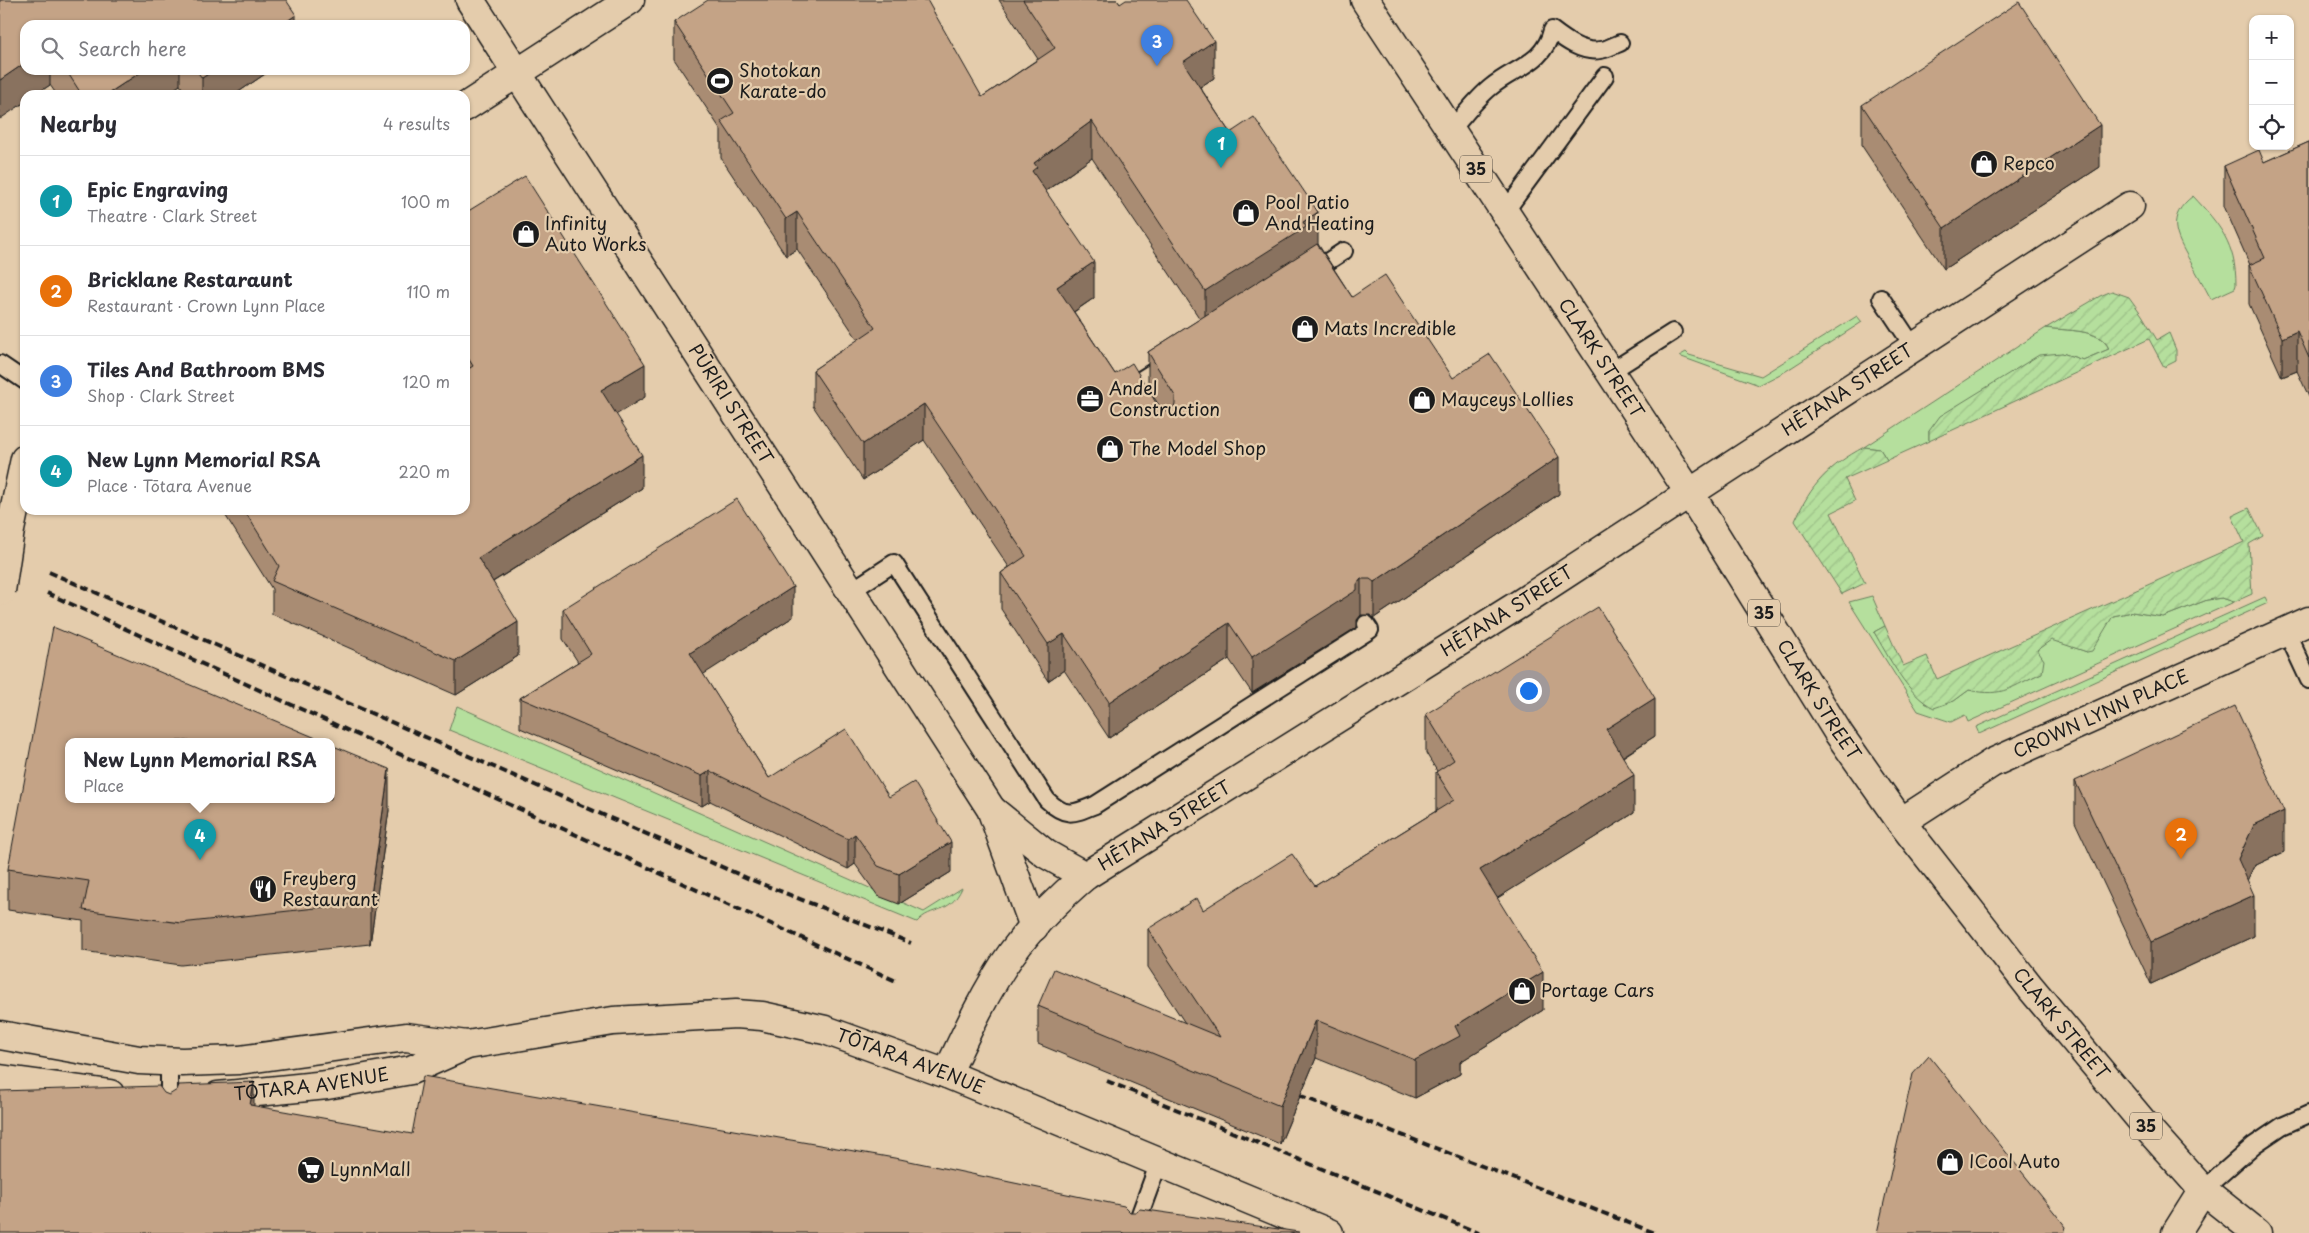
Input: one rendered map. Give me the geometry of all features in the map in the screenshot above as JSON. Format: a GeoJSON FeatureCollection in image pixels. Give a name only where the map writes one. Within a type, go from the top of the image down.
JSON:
{"type":"FeatureCollection","features":[{"type":"Feature","properties":{"kind":"street","name":"PŪRIRI STREET"},"geometry":{"type":"LineString","coordinates":[[470,0],[519,73],[991,809],[1034,927]]}},
{"type":"Feature","properties":{"kind":"street"},"geometry":{"type":"LineString","coordinates":[[470,104],[630,0]]}},
{"type":"Feature","properties":{"kind":"street","name":"CLARK STREET"},"geometry":{"type":"LineString","coordinates":[[1365,0],[1689,492],[1839,734],[1901,822],[2030,987],[2203,1190],[2228,1233]]}},
{"type":"Feature","properties":{"kind":"street","name":"HĒTANA STREET"},"geometry":{"type":"LineString","coordinates":[[947,1074],[971,1023],[1011,954],[1057,900],[1085,876],[1518,605],[2130,206]]}},
{"type":"Feature","properties":{"kind":"street"},"geometry":{"type":"LineString","coordinates":[[0,595],[10,530],[20,483]]}},
{"type":"Feature","properties":{"kind":"street","name":"CROWN LYNN PLACE"},"geometry":{"type":"LineString","coordinates":[[1901,822],[1992,763],[2297,626]]}},
{"type":"Feature","properties":{"kind":"street","name":"PŪRIRI STREET"},"geometry":{"type":"LineString","coordinates":[[991,809],[1046,854],[1085,876]]}},
{"type":"Feature","properties":{"kind":"street","name":"TŌTARA AVENUE"},"geometry":{"type":"LineString","coordinates":[[0,1080],[154,1102],[243,1095],[327,1085],[411,1070],[467,1045],[612,1021],[736,1014],[795,1022],[825,1030],[947,1074],[1329,1233]]}},
{"type":"Feature","properties":{"kind":"street","name":"TŌTARA AVENUE"},"geometry":{"type":"LineString","coordinates":[[0,1034],[88,1052],[140,1060],[169,1061],[239,1060],[406,1037],[467,1045]]}},
{"type":"Feature","properties":{"kind":"street"},"geometry":{"type":"LineString","coordinates":[[2176,1233],[2203,1190]]}},
{"type":"Feature","properties":{"kind":"street","name":"CLARK STREET"},"geometry":{"type":"LineString","coordinates":[[2203,1190],[2257,1233]]}},
{"type":"Feature","properties":{"kind":"lane"},"geometry":{"type":"LineString","coordinates":[[1451,130],[1491,87],[1534,59],[1547,45],[1552,30],[1565,40],[1581,48],[1600,50],[1620,43]]}},
{"type":"Feature","properties":{"kind":"lane"},"geometry":{"type":"LineString","coordinates":[[1504,212],[1605,76]]}},
{"type":"Feature","properties":{"kind":"lane"},"geometry":{"type":"LineString","coordinates":[[1293,283],[1344,251]]}},
{"type":"Feature","properties":{"kind":"lane"},"geometry":{"type":"LineString","coordinates":[[1881,298],[1913,346]]}},
{"type":"Feature","properties":{"kind":"lane"},"geometry":{"type":"LineString","coordinates":[[1610,372],[1673,332]]}},
{"type":"Feature","properties":{"kind":"lane"},"geometry":{"type":"LineString","coordinates":[[1148,407],[1134,384],[1184,352]]}},
{"type":"Feature","properties":{"kind":"lane"},"geometry":{"type":"LineString","coordinates":[[0,364],[20,378]]}},
{"type":"Feature","properties":{"kind":"lane"},"geometry":{"type":"LineString","coordinates":[[851,591],[894,563],[1047,800],[1057,810],[1073,814],[1096,805],[1370,630],[1366,624]]}},
{"type":"Feature","properties":{"kind":"lane"},"geometry":{"type":"LineString","coordinates":[[2297,626],[2309,680]]}},
{"type":"Feature","properties":{"kind":"lane"},"geometry":{"type":"LineString","coordinates":[[154,1102],[169,1061]]}},
{"type":"Feature","properties":{"kind":"lane"},"geometry":{"type":"LineString","coordinates":[[2203,1190],[2254,1145],[2282,1126],[2304,1117]]}},
{"type":"Feature","properties":{"kind":"lane"},"geometry":{"type":"LineString","coordinates":[[1133,1233],[1159,1162]]}},
{"type":"Feature","properties":{"kind":"green space"},"geometry":{"type":"Polygon","coordinates":[[[2193,196],[2211,216],[2225,236],[2233,258],[2235,288],[2211,299],[2177,235],[2176,219],[2184,204],[2193,196]]]}},
{"type":"Feature","properties":{"kind":"green space"},"geometry":{"type":"Polygon","coordinates":[[[2112,291],[2129,297],[2157,340],[2169,333],[2176,350],[2176,361],[2164,367],[2149,339],[1929,441],[1929,431],[1940,416],[2039,355],[2062,353],[2083,360],[2109,349],[2099,337],[2091,334],[2046,328],[2100,296],[2112,291]]]}},
{"type":"Feature","properties":{"kind":"green space"},"geometry":{"type":"Polygon","coordinates":[[[1857,316],[1862,322],[1786,371],[1759,385],[1679,356],[1686,352],[1689,355],[1761,376],[1857,316]]]}},
{"type":"Feature","properties":{"kind":"green space"},"geometry":{"type":"Polygon","coordinates":[[[2046,328],[2072,330],[2090,334],[2105,342],[2109,349],[2083,360],[2062,353],[1929,431],[1929,441],[1887,460],[1880,449],[1864,447],[2046,328]]]}},
{"type":"Feature","properties":{"kind":"green space"},"geometry":{"type":"Polygon","coordinates":[[[1864,447],[1880,449],[1887,460],[1845,479],[1855,501],[1831,513],[1865,583],[1842,594],[1795,521],[1808,496],[1822,477],[1841,461],[1864,447]]]}},
{"type":"Feature","properties":{"kind":"green space"},"geometry":{"type":"Polygon","coordinates":[[[2249,508],[2263,536],[2249,544],[2252,594],[2234,602],[2222,598],[2207,600],[2163,617],[2132,612],[2113,616],[2092,651],[2087,652],[2051,640],[2037,650],[2044,660],[2042,673],[2000,692],[1991,693],[1969,690],[1954,701],[1934,708],[1907,685],[1874,632],[1885,626],[1903,666],[1927,656],[1937,679],[2244,542],[2232,516],[2249,508]]]}},
{"type":"Feature","properties":{"kind":"green space"},"geometry":{"type":"Polygon","coordinates":[[[1872,596],[1885,626],[1874,632],[1912,690],[1926,704],[1954,701],[1969,690],[1997,690],[2041,673],[2037,650],[2051,639],[2087,652],[2113,616],[2132,612],[2163,617],[2207,600],[2222,598],[2234,602],[1968,722],[1965,715],[1951,722],[1918,711],[1849,602],[1872,596]]]}},
{"type":"Feature","properties":{"kind":"green space"},"geometry":{"type":"Polygon","coordinates":[[[2265,597],[2268,603],[1979,734],[1976,727],[2265,597]]]}},
{"type":"Feature","properties":{"kind":"green space"},"geometry":{"type":"Polygon","coordinates":[[[457,706],[924,912],[962,888],[952,903],[929,913],[917,922],[449,730],[457,706]]]}},
{"type":"Feature","properties":{"kind":"building"},"geometry":{"type":"Polygon","coordinates":[[[0,0],[286,0],[296,15],[288,20],[20,20],[20,66],[0,80],[0,0]]]}},
{"type":"Feature","properties":{"kind":"building"},"geometry":{"type":"Polygon","coordinates":[[[708,0],[927,0],[982,97],[1055,48],[1023,0],[1117,0],[1120,4],[1126,0],[1186,0],[1214,41],[1183,62],[1230,133],[1254,117],[1318,212],[1303,222],[1306,227],[1205,291],[1092,121],[1034,163],[1037,167],[1032,171],[1094,262],[1057,287],[1115,374],[1132,363],[1158,406],[1166,411],[1172,409],[1175,405],[1175,396],[1148,352],[1317,244],[1352,297],[1385,275],[1453,378],[1490,354],[1559,457],[1374,582],[1370,579],[1361,579],[1357,584],[1357,590],[1252,657],[1229,623],[1109,702],[1064,634],[1048,644],[1001,573],[1026,556],[924,404],[863,444],[813,370],[875,328],[797,212],[786,219],[721,121],[734,113],[674,22],[708,0]]]}},
{"type":"Feature","properties":{"kind":"building"},"geometry":{"type":"Polygon","coordinates":[[[2019,2],[2100,125],[1944,228],[1862,105],[2019,2]]]}},
{"type":"Feature","properties":{"kind":"building"},"geometry":{"type":"Polygon","coordinates":[[[69,75],[136,75],[114,90],[79,90],[69,75]]]}},
{"type":"Feature","properties":{"kind":"building"},"geometry":{"type":"Polygon","coordinates":[[[2309,142],[2309,358],[2297,331],[2282,338],[2249,265],[2265,258],[2224,166],[2259,150],[2264,162],[2309,142]]]}},
{"type":"Feature","properties":{"kind":"building"},"geometry":{"type":"Polygon","coordinates":[[[525,176],[645,364],[601,390],[642,455],[478,558],[518,622],[456,661],[272,581],[279,566],[247,515],[470,515],[470,368],[473,366],[470,361],[470,210],[525,176]]]}},
{"type":"Feature","properties":{"kind":"building"},"geometry":{"type":"Polygon","coordinates":[[[737,499],[793,587],[690,653],[769,778],[846,729],[889,797],[914,782],[951,842],[899,874],[878,866],[855,834],[848,839],[710,771],[702,776],[520,698],[591,654],[563,609],[737,499]]]}},
{"type":"Feature","properties":{"kind":"building"},"geometry":{"type":"Polygon","coordinates":[[[1598,607],[1655,698],[1606,729],[1634,775],[1480,870],[1543,972],[1455,1026],[1460,1036],[1415,1060],[1316,1020],[1280,1106],[1038,1006],[1054,969],[1220,1037],[1148,929],[1197,898],[1203,910],[1292,854],[1315,886],[1454,800],[1436,772],[1454,760],[1426,714],[1598,607]]]}},
{"type":"Feature","properties":{"kind":"building"},"geometry":{"type":"Polygon","coordinates":[[[53,627],[316,738],[65,738],[65,803],[335,803],[335,747],[389,769],[370,902],[181,923],[83,910],[89,881],[8,869],[53,627]]]}},
{"type":"Feature","properties":{"kind":"building"},"geometry":{"type":"Polygon","coordinates":[[[2235,706],[2284,811],[2254,825],[2238,859],[2254,895],[2151,942],[2075,781],[2235,706]]]}},
{"type":"Feature","properties":{"kind":"building"},"geometry":{"type":"Polygon","coordinates":[[[1929,1056],[2066,1227],[2064,1233],[1877,1233],[1913,1074],[1929,1056]]]}},
{"type":"Feature","properties":{"kind":"building","name":"LynnMall"},"geometry":{"type":"Polygon","coordinates":[[[423,1076],[900,1159],[1124,1206],[1130,1212],[1140,1209],[1299,1232],[0,1233],[0,1091],[159,1086],[164,1093],[169,1095],[177,1090],[179,1085],[254,1082],[250,1105],[412,1134],[423,1076]]]}},
{"type":"Feature","properties":{"kind":"railway"},"geometry":{"type":"LineString","coordinates":[[49,572],[747,878],[911,943]]}},
{"type":"Feature","properties":{"kind":"railway"},"geometry":{"type":"LineString","coordinates":[[47,593],[896,981]]}},
{"type":"Feature","properties":{"kind":"railway"},"geometry":{"type":"LineString","coordinates":[[1107,1081],[1479,1233]]}},
{"type":"Feature","properties":{"kind":"railway"},"geometry":{"type":"LineString","coordinates":[[1288,1091],[1655,1233]]}},
{"type":"Feature","properties":{"kind":"place","name":"Tiles And Bathroom BMS"},"geometry":{"type":"Point","coordinates":[1157,66]}},
{"type":"Feature","properties":{"kind":"place","name":"Shotokan Karate-do"},"geometry":{"type":"Point","coordinates":[720,81]}},
{"type":"Feature","properties":{"kind":"place","name":"Repco"},"geometry":{"type":"Point","coordinates":[1984,164]}},
{"type":"Feature","properties":{"kind":"place","name":"Epic Engraving"},"geometry":{"type":"Point","coordinates":[1221,168]}},
{"type":"Feature","properties":{"kind":"place","name":"Pool Patio And Heating"},"geometry":{"type":"Point","coordinates":[1246,213]}},
{"type":"Feature","properties":{"kind":"place","name":"Infinity Auto Works"},"geometry":{"type":"Point","coordinates":[526,234]}},
{"type":"Feature","properties":{"kind":"place","name":"Mats Incredible"},"geometry":{"type":"Point","coordinates":[1305,329]}},
{"type":"Feature","properties":{"kind":"place","name":"Andel Construction"},"geometry":{"type":"Point","coordinates":[1090,399]}},
{"type":"Feature","properties":{"kind":"place","name":"Mayceys Lollies"},"geometry":{"type":"Point","coordinates":[1422,400]}},
{"type":"Feature","properties":{"kind":"place","name":"The Model Shop"},"geometry":{"type":"Point","coordinates":[1110,449]}},
{"type":"Feature","properties":{"kind":"place","name":"Bricklane Restaraunt"},"geometry":{"type":"Point","coordinates":[2181,859]}},
{"type":"Feature","properties":{"kind":"place","name":"New Lynn Memorial RSA"},"geometry":{"type":"Point","coordinates":[200,860]}},
{"type":"Feature","properties":{"kind":"place","name":"Freyberg Restaurant"},"geometry":{"type":"Point","coordinates":[263,889]}},
{"type":"Feature","properties":{"kind":"place","name":"Portage Cars"},"geometry":{"type":"Point","coordinates":[1522,991]}},
{"type":"Feature","properties":{"kind":"place","name":"ICool Auto"},"geometry":{"type":"Point","coordinates":[1950,1162]}},
{"type":"Feature","properties":{"kind":"place","name":"LynnMall"},"geometry":{"type":"Point","coordinates":[311,1170]}}]}
